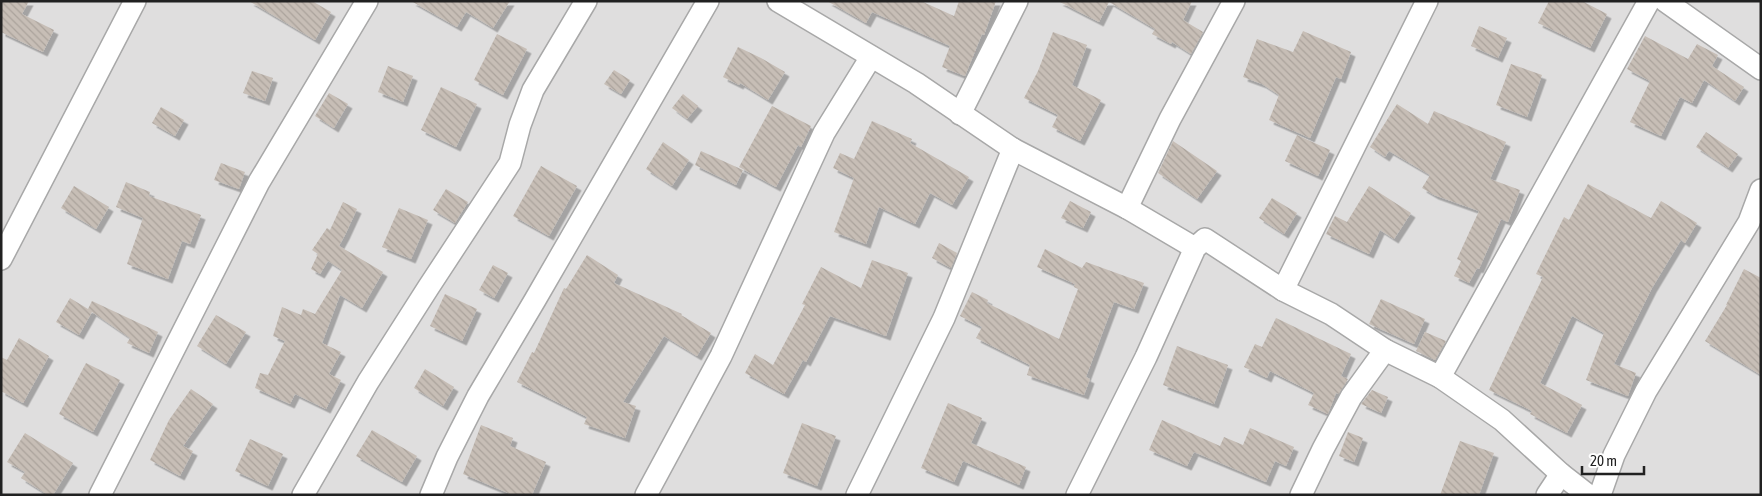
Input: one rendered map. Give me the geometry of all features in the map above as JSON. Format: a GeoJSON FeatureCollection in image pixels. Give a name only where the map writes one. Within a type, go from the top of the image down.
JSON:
{"type":"FeatureCollection","features":[{"type":"Feature","properties":{"kind":"street"},"geometry":{"type":"LineString","coordinates":[[1,259],[135,1]]}},
{"type":"Feature","properties":{"kind":"street"},"geometry":{"type":"LineString","coordinates":[[100,495],[259,182],[367,1]]}},
{"type":"Feature","properties":{"kind":"street"},"geometry":{"type":"LineString","coordinates":[[303,495],[368,382],[510,163],[520,125],[533,90],[586,1]]}},
{"type":"Feature","properties":{"kind":"street"},"geometry":{"type":"LineString","coordinates":[[431,495],[447,457],[478,396],[708,1]]}},
{"type":"Feature","properties":{"kind":"street"},"geometry":{"type":"LineString","coordinates":[[960,114],[1017,1]]}},
{"type":"Feature","properties":{"kind":"street"},"geometry":{"type":"LineString","coordinates":[[1126,208],[1170,119],[1234,1]]}},
{"type":"Feature","properties":{"kind":"street"},"geometry":{"type":"LineString","coordinates":[[1283,290],[1427,1]]}},
{"type":"Feature","properties":{"kind":"street"},"geometry":{"type":"LineString","coordinates":[[1440,377],[1649,1]]}},
{"type":"Feature","properties":{"kind":"street"},"geometry":{"type":"LineString","coordinates":[[1665,1],[1761,69]]}},
{"type":"Feature","properties":{"kind":"street"},"geometry":{"type":"LineString","coordinates":[[792,5],[871,57],[916,83],[1013,149],[1126,208],[1194,248]]}},
{"type":"Feature","properties":{"kind":"street"},"geometry":{"type":"LineString","coordinates":[[646,495],[721,356],[824,133],[871,57]]}},
{"type":"Feature","properties":{"kind":"street"},"geometry":{"type":"LineString","coordinates":[[857,495],[944,318],[1013,149]]}},
{"type":"Feature","properties":{"kind":"street"},"geometry":{"type":"LineString","coordinates":[[1600,495],[1614,454],[1646,391],[1749,222],[1761,190]]}},
{"type":"Feature","properties":{"kind":"street"},"geometry":{"type":"LineString","coordinates":[[1076,495],[1146,357],[1194,248],[1206,239],[1283,290],[1331,314],[1384,350],[1440,377],[1502,420],[1561,474],[1588,495]]}},
{"type":"Feature","properties":{"kind":"street"},"geometry":{"type":"LineString","coordinates":[[1301,495],[1323,448],[1351,397],[1384,350]]}},
{"type":"Feature","properties":{"kind":"street"},"geometry":{"type":"LineString","coordinates":[[1548,495],[1561,474]]}},
{"type":"Feature","properties":{"kind":"shaded area"},"geometry":{"type":"Polygon","coordinates":[[[1,1],[1761,1],[1761,495],[1,495],[1,1]]]}},
{"type":"Feature","properties":{"kind":"building"},"geometry":{"type":"Polygon","coordinates":[[[1,1],[29,1],[22,14],[54,30],[43,52],[1,32],[1,1]]]}},
{"type":"Feature","properties":{"kind":"building"},"geometry":{"type":"Polygon","coordinates":[[[249,1],[312,1],[331,12],[315,40],[249,1]]]}},
{"type":"Feature","properties":{"kind":"building"},"geometry":{"type":"Polygon","coordinates":[[[411,1],[510,1],[493,28],[466,12],[457,27],[411,1]]]}},
{"type":"Feature","properties":{"kind":"building"},"geometry":{"type":"Polygon","coordinates":[[[827,1],[921,1],[954,16],[959,1],[996,1],[984,35],[982,34],[965,76],[942,67],[950,46],[872,12],[866,23],[827,1]]]}},
{"type":"Feature","properties":{"kind":"building"},"geometry":{"type":"Polygon","coordinates":[[[1058,1],[1192,1],[1183,20],[1203,32],[1191,54],[1172,42],[1171,44],[1152,34],[1155,29],[1109,2],[1099,22],[1058,1]]]}},
{"type":"Feature","properties":{"kind":"building"},"geometry":{"type":"Polygon","coordinates":[[[1549,1],[1582,1],[1607,14],[1590,48],[1538,23],[1549,1]]]}},
{"type":"Feature","properties":{"kind":"building"},"geometry":{"type":"Polygon","coordinates":[[[1479,26],[1507,38],[1498,58],[1471,46],[1479,26]]]}},
{"type":"Feature","properties":{"kind":"building"},"geometry":{"type":"Polygon","coordinates":[[[1303,31],[1351,52],[1341,79],[1336,77],[1310,138],[1269,120],[1279,95],[1262,84],[1243,77],[1257,39],[1293,52],[1303,31]]]}},
{"type":"Feature","properties":{"kind":"building"},"geometry":{"type":"Polygon","coordinates":[[[1053,32],[1087,45],[1072,85],[1101,100],[1080,141],[1052,127],[1058,115],[1024,98],[1038,71],[1053,32]]]}},
{"type":"Feature","properties":{"kind":"building"},"geometry":{"type":"Polygon","coordinates":[[[497,34],[527,49],[503,95],[474,80],[497,34]]]}},
{"type":"Feature","properties":{"kind":"building"},"geometry":{"type":"Polygon","coordinates":[[[1645,36],[1688,59],[1697,44],[1718,55],[1712,66],[1744,87],[1735,101],[1704,80],[1692,103],[1680,97],[1661,136],[1630,122],[1650,81],[1627,69],[1645,36]]]}},
{"type":"Feature","properties":{"kind":"building"},"geometry":{"type":"Polygon","coordinates":[[[738,47],[785,72],[768,100],[740,83],[739,85],[723,77],[738,47]]]}},
{"type":"Feature","properties":{"kind":"building"},"geometry":{"type":"Polygon","coordinates":[[[1511,64],[1542,75],[1527,117],[1496,105],[1511,64]]]}},
{"type":"Feature","properties":{"kind":"building"},"geometry":{"type":"Polygon","coordinates":[[[388,66],[413,76],[403,102],[378,92],[388,66]]]}},
{"type":"Feature","properties":{"kind":"building"},"geometry":{"type":"Polygon","coordinates":[[[614,70],[630,80],[621,94],[604,84],[614,70]]]}},
{"type":"Feature","properties":{"kind":"building"},"geometry":{"type":"Polygon","coordinates":[[[252,71],[273,78],[265,101],[243,93],[252,71]]]}},
{"type":"Feature","properties":{"kind":"building"},"geometry":{"type":"Polygon","coordinates":[[[441,87],[477,104],[456,147],[421,130],[441,87]]]}},
{"type":"Feature","properties":{"kind":"building"},"geometry":{"type":"Polygon","coordinates":[[[329,93],[348,104],[334,128],[315,116],[329,93]]]}},
{"type":"Feature","properties":{"kind":"building"},"geometry":{"type":"Polygon","coordinates":[[[683,94],[698,106],[687,119],[672,108],[683,94]]]}},
{"type":"Feature","properties":{"kind":"building"},"geometry":{"type":"Polygon","coordinates":[[[1397,104],[1428,124],[1434,111],[1506,142],[1490,179],[1520,190],[1508,222],[1501,219],[1479,269],[1477,268],[1469,283],[1454,276],[1461,261],[1457,259],[1479,211],[1434,195],[1422,188],[1430,175],[1389,151],[1385,157],[1370,147],[1397,104]]]}},
{"type":"Feature","properties":{"kind":"building"},"geometry":{"type":"Polygon","coordinates":[[[772,106],[811,126],[801,147],[798,145],[776,187],[739,167],[772,106]]]}},
{"type":"Feature","properties":{"kind":"building"},"geometry":{"type":"Polygon","coordinates":[[[161,107],[184,120],[175,136],[152,123],[161,107]]]}},
{"type":"Feature","properties":{"kind":"building"},"geometry":{"type":"Polygon","coordinates":[[[872,121],[912,139],[910,143],[969,177],[952,205],[930,193],[915,224],[879,207],[866,244],[834,232],[854,178],[833,168],[840,153],[854,159],[872,121]]]}},
{"type":"Feature","properties":{"kind":"building"},"geometry":{"type":"Polygon","coordinates":[[[1706,132],[1738,154],[1728,168],[1696,147],[1706,132]]]}},
{"type":"Feature","properties":{"kind":"building"},"geometry":{"type":"Polygon","coordinates":[[[1297,135],[1330,150],[1318,176],[1285,161],[1297,135]]]}},
{"type":"Feature","properties":{"kind":"building"},"geometry":{"type":"Polygon","coordinates":[[[1173,141],[1217,171],[1197,199],[1158,173],[1173,141]]]}},
{"type":"Feature","properties":{"kind":"building"},"geometry":{"type":"Polygon","coordinates":[[[663,142],[689,160],[672,186],[646,169],[663,142]]]}},
{"type":"Feature","properties":{"kind":"building"},"geometry":{"type":"Polygon","coordinates":[[[701,151],[743,170],[736,185],[695,165],[701,151]]]}},
{"type":"Feature","properties":{"kind":"building"},"geometry":{"type":"Polygon","coordinates":[[[221,163],[245,172],[239,189],[214,180],[221,163]]]}},
{"type":"Feature","properties":{"kind":"building"},"geometry":{"type":"Polygon","coordinates":[[[541,166],[577,186],[549,236],[513,216],[541,166]]]}},
{"type":"Feature","properties":{"kind":"building"},"geometry":{"type":"Polygon","coordinates":[[[126,182],[150,192],[149,196],[201,215],[190,244],[182,241],[168,279],[127,264],[143,218],[116,207],[126,182]]]}},
{"type":"Feature","properties":{"kind":"building"},"geometry":{"type":"Polygon","coordinates":[[[1588,184],[1651,218],[1661,201],[1697,223],[1685,243],[1681,240],[1652,288],[1614,364],[1636,373],[1628,396],[1586,380],[1604,333],[1572,316],[1540,383],[1582,405],[1567,433],[1530,414],[1532,411],[1489,390],[1543,277],[1536,274],[1564,217],[1569,220],[1588,184]]]}},
{"type":"Feature","properties":{"kind":"building"},"geometry":{"type":"Polygon","coordinates":[[[74,186],[109,207],[96,229],[61,208],[74,186]]]}},
{"type":"Feature","properties":{"kind":"building"},"geometry":{"type":"Polygon","coordinates":[[[1369,186],[1411,213],[1394,239],[1380,230],[1369,254],[1326,234],[1335,216],[1347,222],[1369,186]]]}},
{"type":"Feature","properties":{"kind":"building"},"geometry":{"type":"Polygon","coordinates":[[[446,189],[468,202],[455,223],[433,210],[446,189]]]}},
{"type":"Feature","properties":{"kind":"building"},"geometry":{"type":"Polygon","coordinates":[[[1272,198],[1297,213],[1284,234],[1259,218],[1272,198]]]}},
{"type":"Feature","properties":{"kind":"building"},"geometry":{"type":"Polygon","coordinates":[[[1070,201],[1091,212],[1083,228],[1061,218],[1070,201]]]}},
{"type":"Feature","properties":{"kind":"building"},"geometry":{"type":"Polygon","coordinates":[[[343,202],[357,209],[339,246],[383,272],[362,308],[340,295],[322,343],[341,352],[329,374],[341,380],[326,409],[295,394],[290,404],[255,388],[260,373],[268,375],[285,341],[273,336],[282,307],[301,315],[303,309],[315,314],[342,270],[328,261],[320,274],[311,269],[318,254],[312,250],[327,228],[330,230],[343,202]]]}},
{"type":"Feature","properties":{"kind":"building"},"geometry":{"type":"Polygon","coordinates":[[[399,208],[428,220],[411,259],[382,247],[399,208]]]}},
{"type":"Feature","properties":{"kind":"building"},"geometry":{"type":"Polygon","coordinates":[[[939,243],[957,253],[951,268],[932,258],[939,243]]]}},
{"type":"Feature","properties":{"kind":"building"},"geometry":{"type":"Polygon","coordinates":[[[1045,249],[1082,268],[1086,262],[1144,283],[1134,309],[1114,302],[1086,377],[1090,379],[1084,395],[1027,375],[1030,365],[976,338],[982,327],[960,316],[972,292],[988,300],[987,303],[1059,339],[1078,289],[1074,287],[1075,284],[1037,267],[1045,249]]]}},
{"type":"Feature","properties":{"kind":"building"},"geometry":{"type":"Polygon","coordinates":[[[587,255],[618,275],[614,283],[682,314],[711,333],[697,356],[664,336],[623,402],[636,406],[625,438],[584,424],[587,417],[517,382],[532,352],[534,353],[564,288],[566,289],[587,255]]]}},
{"type":"Feature","properties":{"kind":"building"},"geometry":{"type":"Polygon","coordinates":[[[872,260],[908,273],[886,336],[830,316],[806,362],[803,360],[784,394],[745,373],[755,354],[773,365],[805,305],[802,304],[821,267],[861,288],[872,260]]]}},
{"type":"Feature","properties":{"kind":"building"},"geometry":{"type":"Polygon","coordinates":[[[493,265],[508,273],[494,298],[479,290],[493,265]]]}},
{"type":"Feature","properties":{"kind":"building"},"geometry":{"type":"Polygon","coordinates":[[[1744,269],[1761,278],[1761,375],[1705,341],[1727,305],[1744,269]]]}},
{"type":"Feature","properties":{"kind":"building"},"geometry":{"type":"Polygon","coordinates":[[[445,294],[477,309],[462,341],[430,326],[445,294]]]}},
{"type":"Feature","properties":{"kind":"building"},"geometry":{"type":"Polygon","coordinates":[[[70,298],[88,309],[92,301],[158,332],[149,353],[127,343],[130,338],[92,312],[79,335],[56,322],[70,298]]]}},
{"type":"Feature","properties":{"kind":"building"},"geometry":{"type":"Polygon","coordinates":[[[1381,299],[1425,319],[1414,344],[1369,324],[1381,299]]]}},
{"type":"Feature","properties":{"kind":"building"},"geometry":{"type":"Polygon","coordinates":[[[216,315],[246,332],[226,364],[197,346],[216,315]]]}},
{"type":"Feature","properties":{"kind":"building"},"geometry":{"type":"Polygon","coordinates":[[[1276,318],[1351,354],[1341,376],[1348,379],[1339,394],[1336,393],[1328,414],[1308,405],[1314,393],[1270,371],[1267,378],[1244,367],[1255,344],[1262,347],[1276,318]]]}},
{"type":"Feature","properties":{"kind":"building"},"geometry":{"type":"Polygon","coordinates":[[[1425,332],[1446,341],[1435,360],[1416,351],[1425,332]]]}},
{"type":"Feature","properties":{"kind":"building"},"geometry":{"type":"Polygon","coordinates":[[[19,338],[49,356],[23,403],[1,391],[1,357],[7,360],[19,338]]]}},
{"type":"Feature","properties":{"kind":"building"},"geometry":{"type":"Polygon","coordinates":[[[1177,346],[1228,365],[1214,404],[1163,385],[1177,346]]]}},
{"type":"Feature","properties":{"kind":"building"},"geometry":{"type":"Polygon","coordinates":[[[86,363],[120,380],[93,432],[59,414],[86,363]]]}},
{"type":"Feature","properties":{"kind":"building"},"geometry":{"type":"Polygon","coordinates":[[[425,369],[454,387],[443,406],[414,388],[425,369]]]}},
{"type":"Feature","properties":{"kind":"building"},"geometry":{"type":"Polygon","coordinates":[[[191,389],[213,404],[183,446],[193,451],[180,476],[150,460],[169,420],[191,389]]]}},
{"type":"Feature","properties":{"kind":"building"},"geometry":{"type":"Polygon","coordinates":[[[1372,390],[1388,397],[1381,413],[1361,404],[1372,390]]]}},
{"type":"Feature","properties":{"kind":"building"},"geometry":{"type":"Polygon","coordinates":[[[948,403],[982,418],[971,443],[1026,467],[1019,485],[963,461],[954,482],[921,468],[948,403]]]}},
{"type":"Feature","properties":{"kind":"building"},"geometry":{"type":"Polygon","coordinates":[[[1162,420],[1220,446],[1224,437],[1243,445],[1250,428],[1294,447],[1286,466],[1275,461],[1266,482],[1194,452],[1187,466],[1149,450],[1162,420]]]}},
{"type":"Feature","properties":{"kind":"building"},"geometry":{"type":"Polygon","coordinates":[[[802,423],[836,436],[817,486],[783,473],[802,423]]]}},
{"type":"Feature","properties":{"kind":"building"},"geometry":{"type":"Polygon","coordinates":[[[481,425],[513,438],[510,446],[546,462],[532,495],[513,495],[463,474],[481,425]]]}},
{"type":"Feature","properties":{"kind":"building"},"geometry":{"type":"Polygon","coordinates":[[[372,430],[417,456],[402,482],[356,456],[372,430]]]}},
{"type":"Feature","properties":{"kind":"building"},"geometry":{"type":"Polygon","coordinates":[[[1348,432],[1363,438],[1354,462],[1339,456],[1348,432]]]}},
{"type":"Feature","properties":{"kind":"building"},"geometry":{"type":"Polygon","coordinates":[[[25,433],[73,463],[53,495],[48,495],[21,478],[25,472],[7,462],[25,433]]]}},
{"type":"Feature","properties":{"kind":"building"},"geometry":{"type":"Polygon","coordinates":[[[250,439],[283,454],[268,486],[235,471],[250,439]]]}},
{"type":"Feature","properties":{"kind":"building"},"geometry":{"type":"Polygon","coordinates":[[[1460,441],[1494,453],[1479,495],[1440,495],[1460,441]]]}}]}
